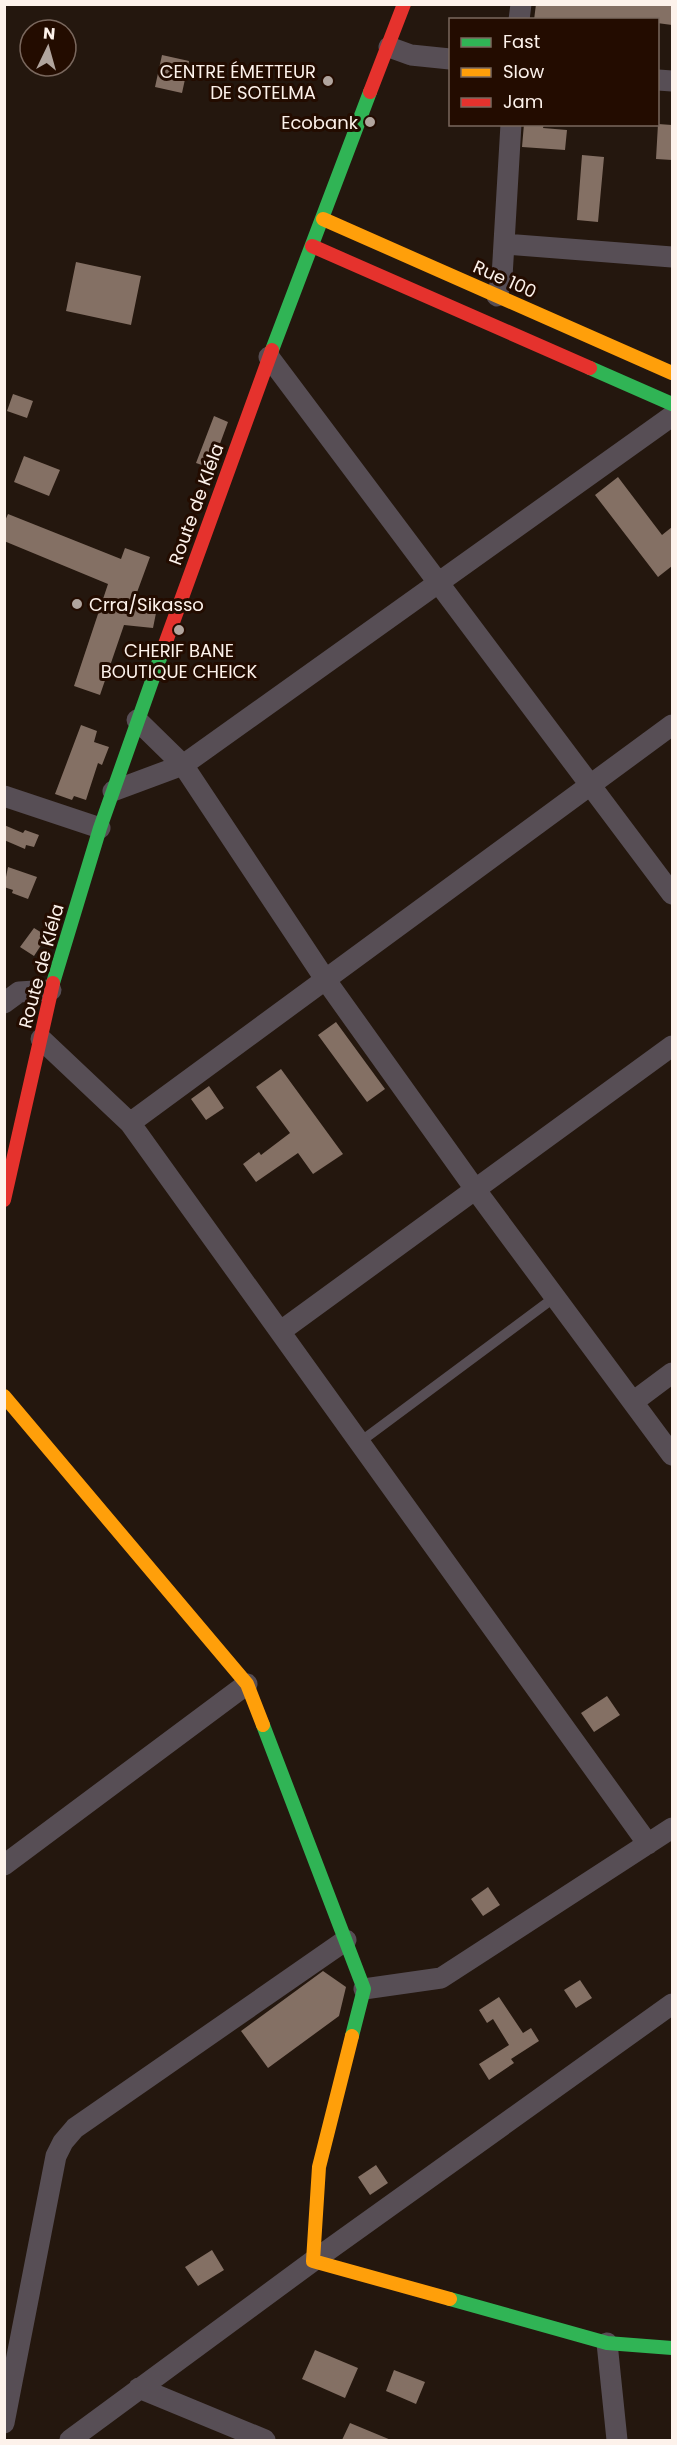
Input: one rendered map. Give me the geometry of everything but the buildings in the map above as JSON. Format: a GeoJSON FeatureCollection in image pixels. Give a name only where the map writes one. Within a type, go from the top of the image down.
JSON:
{"type":"FeatureCollection","features":[{"type":"Feature","properties":{"kind":"street","name":"Route de Kléla"},"geometry":{"type":"LineString","coordinates":[[4,1200],[51,990],[100,828],[136,720],[269,357],[404,4]]}},
{"type":"Feature","properties":{"kind":"street"},"geometry":{"type":"LineString","coordinates":[[389,47],[411,55],[449,59]]}},
{"type":"Feature","properties":{"kind":"street"},"geometry":{"type":"LineString","coordinates":[[498,296],[502,277],[511,126]]}},
{"type":"Feature","properties":{"kind":"street","name":"Rue 100"},"geometry":{"type":"LineString","coordinates":[[323,219],[672,373]]}},
{"type":"Feature","properties":{"kind":"street"},"geometry":{"type":"LineString","coordinates":[[504,244],[672,257]]}},
{"type":"Feature","properties":{"kind":"street"},"geometry":{"type":"LineString","coordinates":[[312,246],[672,404]]}},
{"type":"Feature","properties":{"kind":"street"},"geometry":{"type":"LineString","coordinates":[[269,357],[441,583],[672,894]]}},
{"type":"Feature","properties":{"kind":"street"},"geometry":{"type":"LineString","coordinates":[[113,790],[183,765],[672,416]]}},
{"type":"Feature","properties":{"kind":"street"},"geometry":{"type":"LineString","coordinates":[[136,720],[183,765],[325,980],[475,1190],[672,1455]]}},
{"type":"Feature","properties":{"kind":"street"},"geometry":{"type":"LineString","coordinates":[[130,1123],[672,725]]}},
{"type":"Feature","properties":{"kind":"street"},"geometry":{"type":"LineString","coordinates":[[4,796],[100,828]]}},
{"type":"Feature","properties":{"kind":"street"},"geometry":{"type":"LineString","coordinates":[[4,1003],[20,992],[51,990]]}},
{"type":"Feature","properties":{"kind":"street"},"geometry":{"type":"LineString","coordinates":[[41,1039],[130,1123],[648,1844]]}},
{"type":"Feature","properties":{"kind":"street"},"geometry":{"type":"LineString","coordinates":[[281,1331],[672,1047]]}},
{"type":"Feature","properties":{"kind":"street"},"geometry":{"type":"LineString","coordinates":[[633,1402],[672,1373]]}},
{"type":"Feature","properties":{"kind":"street"},"geometry":{"type":"LineString","coordinates":[[4,1396],[247,1684],[364,1989],[319,2167],[313,2261]]}},
{"type":"Feature","properties":{"kind":"street"},"geometry":{"type":"LineString","coordinates":[[4,1865],[247,1684]]}},
{"type":"Feature","properties":{"kind":"street"},"geometry":{"type":"LineString","coordinates":[[364,1989],[441,1978],[672,1828]]}},
{"type":"Feature","properties":{"kind":"street"},"geometry":{"type":"LineString","coordinates":[[4,2423],[56,2156],[63,2142],[75,2128],[346,1940]]}},
{"type":"Feature","properties":{"kind":"street"},"geometry":{"type":"LineString","coordinates":[[70,2440],[313,2261],[672,2004]]}},
{"type":"Feature","properties":{"kind":"street"},"geometry":{"type":"LineString","coordinates":[[313,2261],[607,2343],[672,2348]]}},
{"type":"Feature","properties":{"kind":"street"},"geometry":{"type":"LineString","coordinates":[[607,2343],[617,2440]]}},
{"type":"Feature","properties":{"kind":"street"},"geometry":{"type":"LineString","coordinates":[[139,2388],[265,2440]]}},
{"type":"Feature","properties":{"kind":"lane"},"geometry":{"type":"LineString","coordinates":[[360,1442],[555,1297]]}},
{"type":"Feature","properties":{"kind":"traffic: fast"},"geometry":{"type":"LineString","coordinates":[[272,350],[370,92]]}},
{"type":"Feature","properties":{"kind":"traffic: fast"},"geometry":{"type":"LineString","coordinates":[[590,368],[672,404]]}},
{"type":"Feature","properties":{"kind":"traffic: fast"},"geometry":{"type":"LineString","coordinates":[[53,983],[100,828],[164,647]]}},
{"type":"Feature","properties":{"kind":"traffic: fast"},"geometry":{"type":"LineString","coordinates":[[263,1725],[364,1989],[352,2036]]}},
{"type":"Feature","properties":{"kind":"traffic: fast"},"geometry":{"type":"LineString","coordinates":[[450,2299],[607,2343],[672,2348]]}},
{"type":"Feature","properties":{"kind":"traffic: slow"},"geometry":{"type":"LineString","coordinates":[[323,219],[672,373]]}},
{"type":"Feature","properties":{"kind":"traffic: slow"},"geometry":{"type":"LineString","coordinates":[[4,1396],[247,1684],[263,1725]]}},
{"type":"Feature","properties":{"kind":"traffic: slow"},"geometry":{"type":"LineString","coordinates":[[352,2036],[319,2167],[313,2261],[450,2299]]}},
{"type":"Feature","properties":{"kind":"traffic: jam"},"geometry":{"type":"LineString","coordinates":[[370,92],[404,4]]}},
{"type":"Feature","properties":{"kind":"traffic: jam"},"geometry":{"type":"LineString","coordinates":[[312,246],[590,368]]}},
{"type":"Feature","properties":{"kind":"traffic: jam"},"geometry":{"type":"LineString","coordinates":[[164,647],[272,350]]}},
{"type":"Feature","properties":{"kind":"traffic: jam"},"geometry":{"type":"LineString","coordinates":[[4,1200],[53,983]]}},
{"type":"Feature","properties":{"kind":"place","name":"CENTRE ÉMETTEUR DE SOTELMA"},"geometry":{"type":"Point","coordinates":[328,81]}},
{"type":"Feature","properties":{"kind":"place","name":"Ecobank"},"geometry":{"type":"Point","coordinates":[370,122]}},
{"type":"Feature","properties":{"kind":"place","name":"Crra/Sikasso"},"geometry":{"type":"Point","coordinates":[77,604]}},
{"type":"Feature","properties":{"kind":"place","name":"CHERIF BANE BOUTIQUE CHEICK"},"geometry":{"type":"Point","coordinates":[179,630]}}]}
